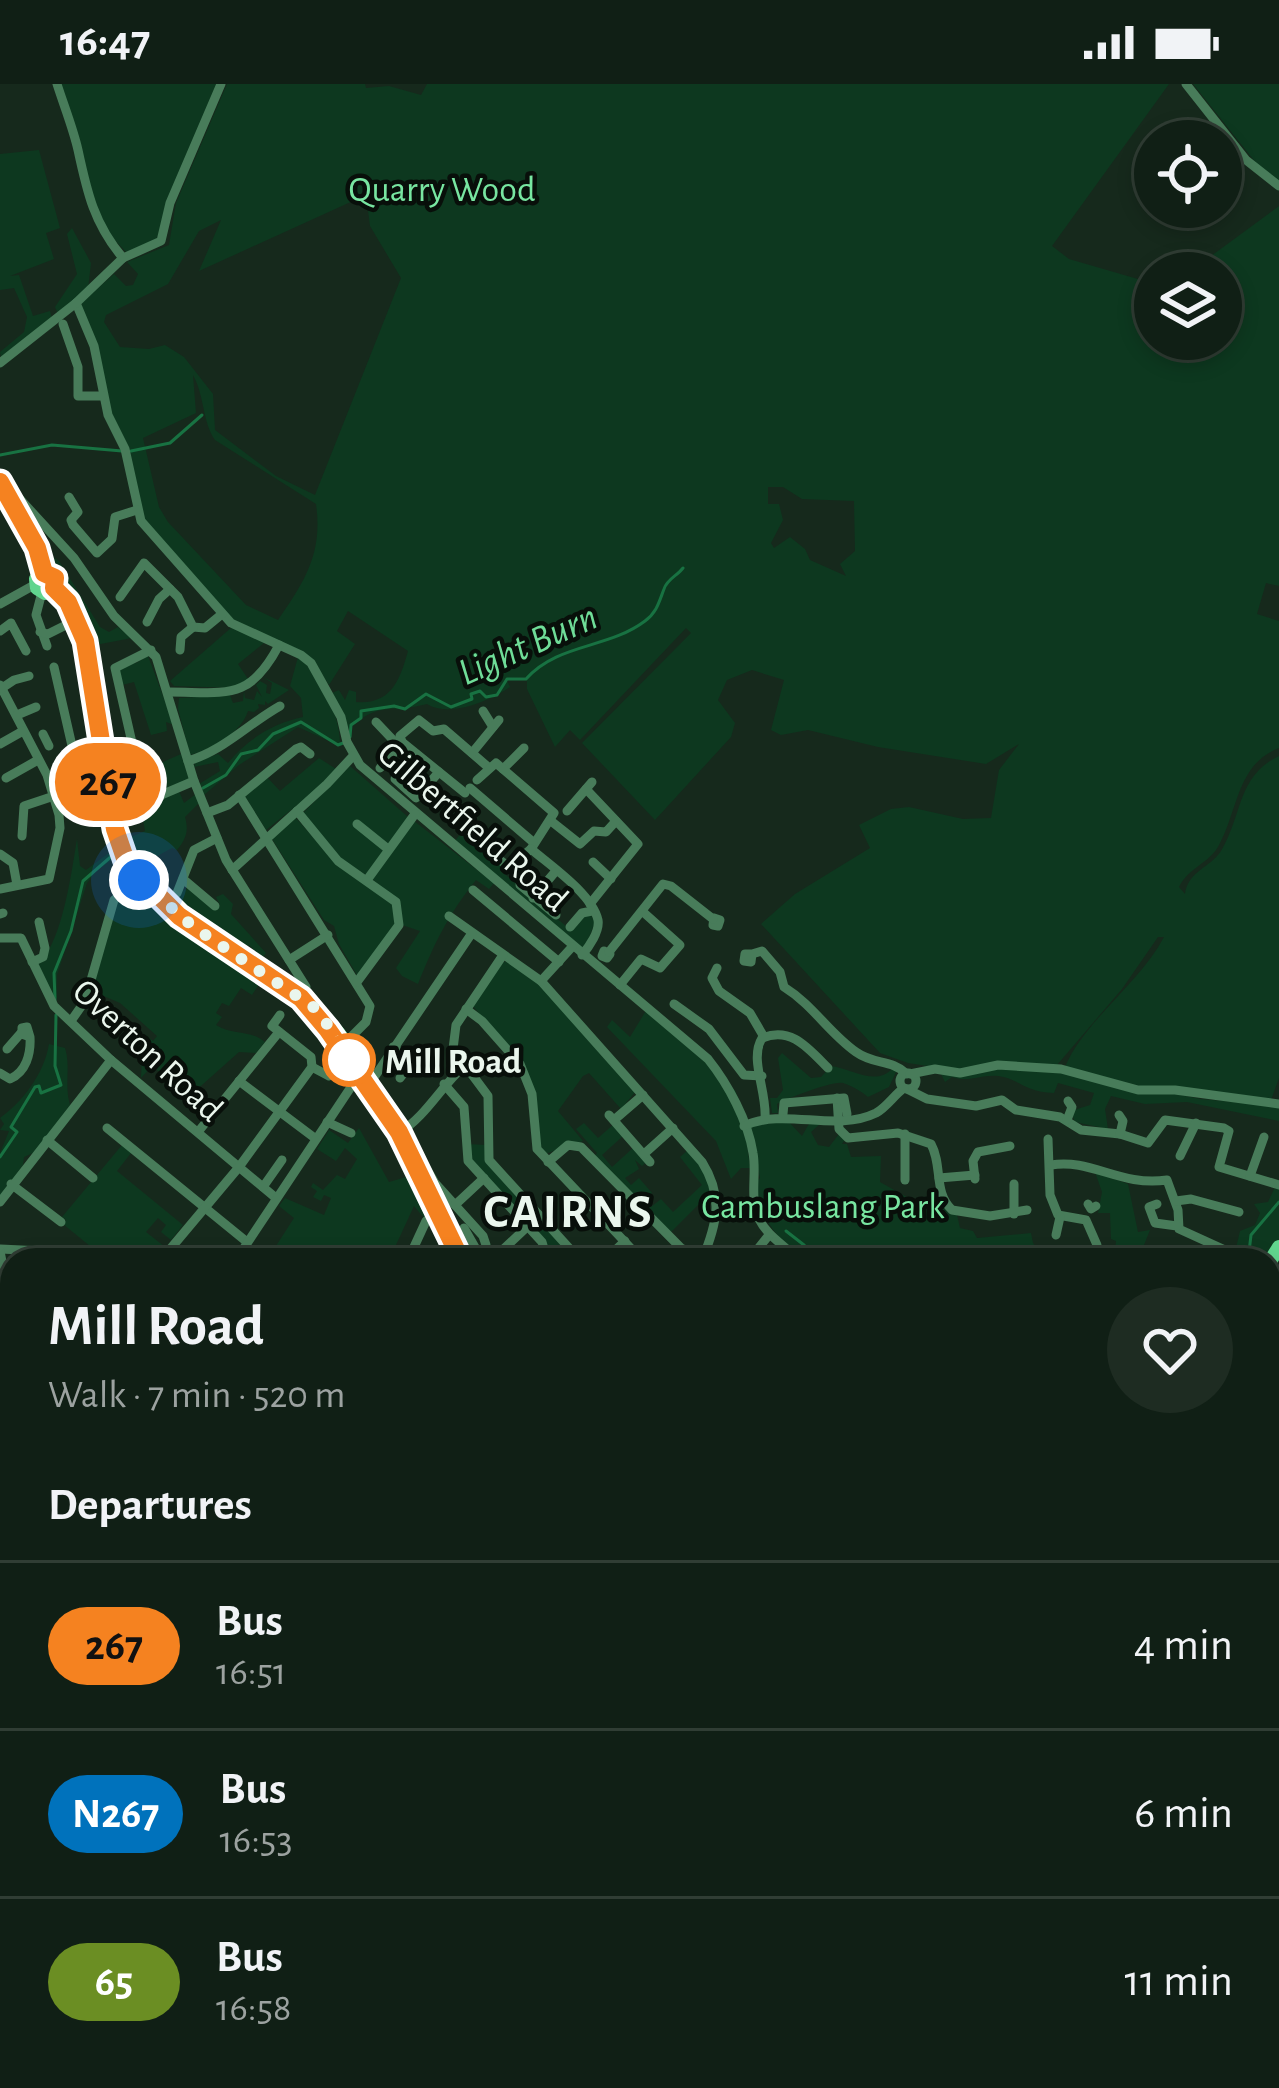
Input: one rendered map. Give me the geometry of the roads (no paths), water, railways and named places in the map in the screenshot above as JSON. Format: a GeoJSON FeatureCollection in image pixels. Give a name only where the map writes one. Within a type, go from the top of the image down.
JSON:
{"type":"FeatureCollection","features":[{"type":"Feature","properties":{"kind":"main road"},"geometry":{"type":"LineString","coordinates":[[0,482],[37,548],[44,584],[68,602],[85,641],[121,852],[139,880],[195,928],[303,993],[344,1044],[399,1132],[454,1248]]}},
{"type":"Feature","properties":{"kind":"main road"},"geometry":{"type":"LineString","coordinates":[[303,993],[365,1080]]}},
{"type":"Feature","properties":{"kind":"street"},"geometry":{"type":"LineString","coordinates":[[57,84],[87,198],[122,258]]}},
{"type":"Feature","properties":{"kind":"street"},"geometry":{"type":"LineString","coordinates":[[0,363],[76,303],[122,258],[160,241],[170,203],[221,84]]}},
{"type":"Feature","properties":{"kind":"street"},"geometry":{"type":"LineString","coordinates":[[1186,84],[1246,160],[1279,186]]}},
{"type":"Feature","properties":{"kind":"street","name":"Gilbertfield Road"},"geometry":{"type":"LineString","coordinates":[[76,303],[94,346],[103,395],[125,448],[137,510],[147,531],[231,623],[311,664],[341,717],[353,756],[415,814],[708,1059],[744,1126],[754,1160],[754,1204]]}},
{"type":"Feature","properties":{"kind":"street"},"geometry":{"type":"LineString","coordinates":[[63,324],[77,367],[77,396],[103,395]]}},
{"type":"Feature","properties":{"kind":"street"},"geometry":{"type":"LineString","coordinates":[[69,496],[78,512],[71,520],[73,525],[98,553],[112,539],[115,517],[137,510]]}},
{"type":"Feature","properties":{"kind":"street"},"geometry":{"type":"LineString","coordinates":[[11,501],[19,498],[32,509],[114,616],[151,650],[163,669],[194,781],[217,838],[289,960],[303,993]]}},
{"type":"Feature","properties":{"kind":"street"},"geometry":{"type":"LineString","coordinates":[[120,597],[144,563],[170,589],[193,627]]}},
{"type":"Feature","properties":{"kind":"street"},"geometry":{"type":"LineString","coordinates":[[26,651],[11,623],[13,614],[4,605],[44,584]]}},
{"type":"Feature","properties":{"kind":"street"},"geometry":{"type":"LineString","coordinates":[[44,584],[36,615],[47,646]]}},
{"type":"Feature","properties":{"kind":"street"},"geometry":{"type":"LineString","coordinates":[[146,616],[170,589]]}},
{"type":"Feature","properties":{"kind":"street"},"geometry":{"type":"LineString","coordinates":[[180,650],[182,638],[193,627],[205,628],[222,614]]}},
{"type":"Feature","properties":{"kind":"street"},"geometry":{"type":"LineString","coordinates":[[0,631],[11,623]]}},
{"type":"Feature","properties":{"kind":"street"},"geometry":{"type":"LineString","coordinates":[[40,632],[48,634],[68,624]]}},
{"type":"Feature","properties":{"kind":"street"},"geometry":{"type":"LineString","coordinates":[[170,692],[228,692],[248,687],[262,675],[279,645]]}},
{"type":"Feature","properties":{"kind":"street"},"geometry":{"type":"LineString","coordinates":[[133,747],[115,668],[151,650]]}},
{"type":"Feature","properties":{"kind":"street"},"geometry":{"type":"LineString","coordinates":[[70,676],[56,673],[79,762],[76,768],[84,806]]}},
{"type":"Feature","properties":{"kind":"street"},"geometry":{"type":"LineString","coordinates":[[0,889],[49,879],[60,828],[54,796],[1,687],[29,676]]}},
{"type":"Feature","properties":{"kind":"street"},"geometry":{"type":"LineString","coordinates":[[188,761],[217,751],[247,725],[280,706]]}},
{"type":"Feature","properties":{"kind":"street"},"geometry":{"type":"LineString","coordinates":[[17,716],[36,707]]}},
{"type":"Feature","properties":{"kind":"street"},"geometry":{"type":"LineString","coordinates":[[472,752],[496,723],[484,711]]}},
{"type":"Feature","properties":{"kind":"street"},"geometry":{"type":"LineString","coordinates":[[402,742],[400,736],[419,720],[433,731],[444,729],[488,767]]}},
{"type":"Feature","properties":{"kind":"street"},"geometry":{"type":"LineString","coordinates":[[376,722],[394,741],[402,742],[439,772],[471,787],[591,908],[598,927],[582,956]]}},
{"type":"Feature","properties":{"kind":"street"},"geometry":{"type":"LineString","coordinates":[[0,743],[23,731]]}},
{"type":"Feature","properties":{"kind":"street"},"geometry":{"type":"LineString","coordinates":[[31,748],[46,740]]}},
{"type":"Feature","properties":{"kind":"street"},"geometry":{"type":"LineString","coordinates":[[380,768],[402,742]]}},
{"type":"Feature","properties":{"kind":"street"},"geometry":{"type":"LineString","coordinates":[[503,769],[524,748]]}},
{"type":"Feature","properties":{"kind":"street"},"geometry":{"type":"LineString","coordinates":[[207,813],[239,795],[296,749],[310,754]]}},
{"type":"Feature","properties":{"kind":"street"},"geometry":{"type":"LineString","coordinates":[[232,870],[353,756]]}},
{"type":"Feature","properties":{"kind":"street"},"geometry":{"type":"LineString","coordinates":[[79,762],[104,758]]}},
{"type":"Feature","properties":{"kind":"street"},"geometry":{"type":"LineString","coordinates":[[6,778],[38,760]]}},
{"type":"Feature","properties":{"kind":"street"},"geometry":{"type":"LineString","coordinates":[[471,787],[496,763],[554,813],[509,867],[492,854]]}},
{"type":"Feature","properties":{"kind":"street"},"geometry":{"type":"LineString","coordinates":[[395,779],[416,798],[439,772]]}},
{"type":"Feature","properties":{"kind":"street"},"geometry":{"type":"LineString","coordinates":[[112,809],[140,804],[194,781]]}},
{"type":"Feature","properties":{"kind":"street"},"geometry":{"type":"LineString","coordinates":[[567,811],[589,786],[638,844],[591,908],[570,927]]}},
{"type":"Feature","properties":{"kind":"street"},"geometry":{"type":"LineString","coordinates":[[239,795],[372,1011],[344,1044]]}},
{"type":"Feature","properties":{"kind":"street"},"geometry":{"type":"LineString","coordinates":[[22,839],[23,806],[54,796]]}},
{"type":"Feature","properties":{"kind":"street"},"geometry":{"type":"LineString","coordinates":[[297,811],[338,861],[393,898],[400,921],[357,982]]}},
{"type":"Feature","properties":{"kind":"street"},"geometry":{"type":"LineString","coordinates":[[367,880],[415,814]]}},
{"type":"Feature","properties":{"kind":"street"},"geometry":{"type":"LineString","coordinates":[[551,821],[580,844],[594,831],[606,832],[616,821]]}},
{"type":"Feature","properties":{"kind":"street"},"geometry":{"type":"LineString","coordinates":[[358,824],[388,849]]}},
{"type":"Feature","properties":{"kind":"street"},"geometry":{"type":"LineString","coordinates":[[177,893],[194,850],[217,838]]}},
{"type":"Feature","properties":{"kind":"street"},"geometry":{"type":"LineString","coordinates":[[0,854],[13,863],[17,885]]}},
{"type":"Feature","properties":{"kind":"street"},"geometry":{"type":"LineString","coordinates":[[593,862],[611,879]]}},
{"type":"Feature","properties":{"kind":"street"},"geometry":{"type":"LineString","coordinates":[[533,898],[556,872]]}},
{"type":"Feature","properties":{"kind":"street"},"geometry":{"type":"LineString","coordinates":[[183,879],[215,906]]}},
{"type":"Feature","properties":{"kind":"street"},"geometry":{"type":"LineString","coordinates":[[71,1022],[85,1001],[114,900],[139,880]]}},
{"type":"Feature","properties":{"kind":"street"},"geometry":{"type":"LineString","coordinates":[[609,952],[667,884],[713,919]]}},
{"type":"Feature","properties":{"kind":"street"},"geometry":{"type":"LineString","coordinates":[[520,885],[556,915]]}},
{"type":"Feature","properties":{"kind":"street"},"geometry":{"type":"LineString","coordinates":[[478,892],[559,962]]}},
{"type":"Feature","properties":{"kind":"street"},"geometry":{"type":"LineString","coordinates":[[620,985],[641,959],[660,968],[680,945],[642,910]]}},
{"type":"Feature","properties":{"kind":"street"},"geometry":{"type":"LineString","coordinates":[[449,916],[541,981],[709,1173],[717,1205],[707,1248]]}},
{"type":"Feature","properties":{"kind":"street"},"geometry":{"type":"LineString","coordinates":[[32,962],[43,956],[45,948],[39,922]]}},
{"type":"Feature","properties":{"kind":"street"},"geometry":{"type":"LineString","coordinates":[[244,1248],[327,1122],[393,1047],[472,933]]}},
{"type":"Feature","properties":{"kind":"street"},"geometry":{"type":"LineString","coordinates":[[289,960],[328,935]]}},
{"type":"Feature","properties":{"kind":"street","name":"Overton Road"},"geometry":{"type":"LineString","coordinates":[[0,938],[21,938],[54,1006],[111,1060],[277,1198]]}},
{"type":"Feature","properties":{"kind":"street"},"geometry":{"type":"LineString","coordinates":[[541,981],[572,946]]}},
{"type":"Feature","properties":{"kind":"street"},"geometry":{"type":"LineString","coordinates":[[752,955],[762,952],[780,972],[784,988],[802,997],[850,1049],[871,1063],[897,1065],[908,1083],[980,1107],[1002,1100],[1016,1110],[1067,1120],[1092,1133],[1120,1134],[1149,1143],[1165,1120],[1227,1129],[1218,1166],[1279,1185]]}},
{"type":"Feature","properties":{"kind":"street"},"geometry":{"type":"LineString","coordinates":[[503,955],[466,1009],[452,1041],[463,1066],[488,1096],[489,1160],[569,1248]]}},
{"type":"Feature","properties":{"kind":"street"},"geometry":{"type":"LineString","coordinates":[[717,968],[712,978],[716,988],[750,1012],[764,1036]]}},
{"type":"Feature","properties":{"kind":"street"},"geometry":{"type":"LineString","coordinates":[[677,1005],[709,1029],[744,1075],[762,1076]]}},
{"type":"Feature","properties":{"kind":"street"},"geometry":{"type":"LineString","coordinates":[[466,1009],[520,1064],[532,1094],[534,1145],[632,1248]]}},
{"type":"Feature","properties":{"kind":"street"},"geometry":{"type":"LineString","coordinates":[[171,1248],[239,1167],[312,1067],[311,1057],[272,1027],[280,1015]]}},
{"type":"Feature","properties":{"kind":"street"},"geometry":{"type":"LineString","coordinates":[[197,1132],[279,1032]]}},
{"type":"Feature","properties":{"kind":"street"},"geometry":{"type":"LineString","coordinates":[[0,1073],[16,1077],[30,1054],[26,1035],[12,1046]]}},
{"type":"Feature","properties":{"kind":"street"},"geometry":{"type":"LineString","coordinates":[[764,1036],[793,1037],[827,1065]]}},
{"type":"Feature","properties":{"kind":"street"},"geometry":{"type":"LineString","coordinates":[[764,1036],[754,1052],[762,1076],[765,1118]]}},
{"type":"Feature","properties":{"kind":"street"},"geometry":{"type":"LineString","coordinates":[[393,1047],[426,1067]]}},
{"type":"Feature","properties":{"kind":"street"},"geometry":{"type":"LineString","coordinates":[[0,1202],[111,1060]]}},
{"type":"Feature","properties":{"kind":"street"},"geometry":{"type":"LineString","coordinates":[[400,1078],[414,1060]]}},
{"type":"Feature","properties":{"kind":"street"},"geometry":{"type":"LineString","coordinates":[[744,1126],[765,1118],[873,1114],[908,1083],[935,1069],[960,1073],[998,1065],[1060,1069],[1138,1090],[1279,1104]]}},
{"type":"Feature","properties":{"kind":"street"},"geometry":{"type":"LineString","coordinates":[[399,1132],[418,1120],[463,1066]]}},
{"type":"Feature","properties":{"kind":"street"},"geometry":{"type":"LineString","coordinates":[[312,1067],[329,1076]]}},
{"type":"Feature","properties":{"kind":"street"},"geometry":{"type":"LineString","coordinates":[[239,1081],[316,1139]]}},
{"type":"Feature","properties":{"kind":"street"},"geometry":{"type":"LineString","coordinates":[[444,1084],[464,1107],[466,1157],[544,1248]]}},
{"type":"Feature","properties":{"kind":"street"},"geometry":{"type":"LineString","coordinates":[[414,1095],[428,1106]]}},
{"type":"Feature","properties":{"kind":"street"},"geometry":{"type":"LineString","coordinates":[[643,1095],[612,1118],[647,1158],[673,1128]]}},
{"type":"Feature","properties":{"kind":"street"},"geometry":{"type":"LineString","coordinates":[[783,1114],[784,1103],[837,1098],[843,1117],[841,1132],[854,1140],[905,1134],[931,1144],[941,1198],[952,1210],[990,1216],[1027,1210]]}},
{"type":"Feature","properties":{"kind":"street"},"geometry":{"type":"LineString","coordinates":[[1067,1120],[1073,1105]]}},
{"type":"Feature","properties":{"kind":"street"},"geometry":{"type":"LineString","coordinates":[[1120,1134],[1124,1118]]}},
{"type":"Feature","properties":{"kind":"street"},"geometry":{"type":"LineString","coordinates":[[327,1122],[352,1133]]}},
{"type":"Feature","properties":{"kind":"street"},"geometry":{"type":"LineString","coordinates":[[1180,1158],[1196,1123]]}},
{"type":"Feature","properties":{"kind":"street"},"geometry":{"type":"LineString","coordinates":[[107,1128],[248,1242]]}},
{"type":"Feature","properties":{"kind":"street"},"geometry":{"type":"LineString","coordinates":[[903,1176],[905,1134]]}},
{"type":"Feature","properties":{"kind":"street"},"geometry":{"type":"LineString","coordinates":[[1250,1176],[1264,1135]]}},
{"type":"Feature","properties":{"kind":"street"},"geometry":{"type":"LineString","coordinates":[[47,1140],[93,1178]]}},
{"type":"Feature","properties":{"kind":"street"},"geometry":{"type":"LineString","coordinates":[[1050,1143],[1050,1195],[1060,1216],[1055,1237]]}},
{"type":"Feature","properties":{"kind":"street"},"geometry":{"type":"LineString","coordinates":[[548,1162],[568,1145],[581,1147],[682,1248]]}},
{"type":"Feature","properties":{"kind":"street"},"geometry":{"type":"LineString","coordinates":[[939,1178],[975,1177],[978,1152],[1010,1146]]}},
{"type":"Feature","properties":{"kind":"street"},"geometry":{"type":"LineString","coordinates":[[263,1186],[282,1160]]}},
{"type":"Feature","properties":{"kind":"street"},"geometry":{"type":"LineString","coordinates":[[1052,1166],[1073,1164],[1133,1182],[1167,1180],[1176,1201],[1177,1226]]}},
{"type":"Feature","properties":{"kind":"street"},"geometry":{"type":"LineString","coordinates":[[425,1166],[485,1239],[484,1248]]}},
{"type":"Feature","properties":{"kind":"street"},"geometry":{"type":"LineString","coordinates":[[455,1205],[484,1178]]}},
{"type":"Feature","properties":{"kind":"street"},"geometry":{"type":"LineString","coordinates":[[11,1184],[61,1222]]}},
{"type":"Feature","properties":{"kind":"street"},"geometry":{"type":"LineString","coordinates":[[1014,1184],[1014,1214]]}},
{"type":"Feature","properties":{"kind":"street"},"geometry":{"type":"LineString","coordinates":[[1176,1201],[1191,1199],[1236,1208]]}},
{"type":"Feature","properties":{"kind":"street"},"geometry":{"type":"LineString","coordinates":[[717,1205],[754,1204],[769,1235],[784,1248]]}},
{"type":"Feature","properties":{"kind":"street"},"geometry":{"type":"LineString","coordinates":[[1157,1204],[1149,1207],[1155,1223],[1177,1226],[1222,1248]]}},
{"type":"Feature","properties":{"kind":"street"},"geometry":{"type":"LineString","coordinates":[[1092,1206],[1086,1220],[1094,1244]]}},
{"type":"Feature","properties":{"kind":"street"},"geometry":{"type":"LineString","coordinates":[[414,1248],[426,1221],[436,1213]]}},
{"type":"Feature","properties":{"kind":"street"},"geometry":{"type":"LineString","coordinates":[[1060,1216],[1086,1220]]}},
{"type":"Feature","properties":{"kind":"street"},"geometry":{"type":"LineString","coordinates":[[496,1248],[528,1226]]}},
{"type":"Feature","properties":{"kind":"street"},"geometry":{"type":"LineString","coordinates":[[452,1244],[466,1231],[478,1248]]}},
{"type":"Feature","properties":{"kind":"street"},"geometry":{"type":"LineString","coordinates":[[760,1248],[769,1235]]}},
{"type":"Feature","properties":{"kind":"street"},"geometry":{"type":"LineString","coordinates":[[618,1248],[625,1241]]}},
{"type":"Feature","properties":{"kind":"waterway"},"geometry":{"type":"LineString","coordinates":[[131,451],[170,443],[202,415]]}},
{"type":"Feature","properties":{"kind":"waterway"},"geometry":{"type":"LineString","coordinates":[[0,455],[52,445],[122,451]]}},
{"type":"Feature","properties":{"kind":"waterway","name":"Light Burn"},"geometry":{"type":"LineString","coordinates":[[350,737],[351,725],[361,718],[361,711],[405,709],[426,694],[451,707],[480,691],[486,697],[497,695],[507,679],[526,679],[553,659],[631,630],[652,614],[665,586],[683,568]]}},
{"type":"Feature","properties":{"kind":"waterway","name":"Light Burn"},"geometry":{"type":"LineString","coordinates":[[203,788],[226,775],[241,754],[258,750],[273,734],[301,722],[338,745],[343,743]]}},
{"type":"Feature","properties":{"kind":"waterway","name":"Light Burn"},"geometry":{"type":"LineString","coordinates":[[55,1000],[54,973],[83,881],[114,854]]}},
{"type":"Feature","properties":{"kind":"waterway","name":"Light Burn"},"geometry":{"type":"LineString","coordinates":[[0,1157],[17,1132],[11,1127],[35,1087],[41,1093],[61,1085],[55,1066],[56,1015]]}},
{"type":"Feature","properties":{"kind":"waterway"},"geometry":{"type":"LineString","coordinates":[[1249,1248],[1251,1235],[1279,1202]]}},
{"type":"Feature","properties":{"kind":"waterway"},"geometry":{"type":"LineString","coordinates":[[786,1231],[806,1248]]}},
{"type":"Feature","properties":{"kind":"place","name":"Mill Road"},"geometry":{"type":"Point","coordinates":[349,1060]}},
{"type":"Feature","properties":{"kind":"district","name":"CAIRNS"},"geometry":{"type":"Point","coordinates":[569,1210]}},
{"type":"Feature","properties":{"kind":"park label","name":"Quarry Wood"},"geometry":{"type":"Point","coordinates":[442,188]}},
{"type":"Feature","properties":{"kind":"park label","name":"Cambuslang Park"},"geometry":{"type":"Point","coordinates":[823,1205]}}]}
